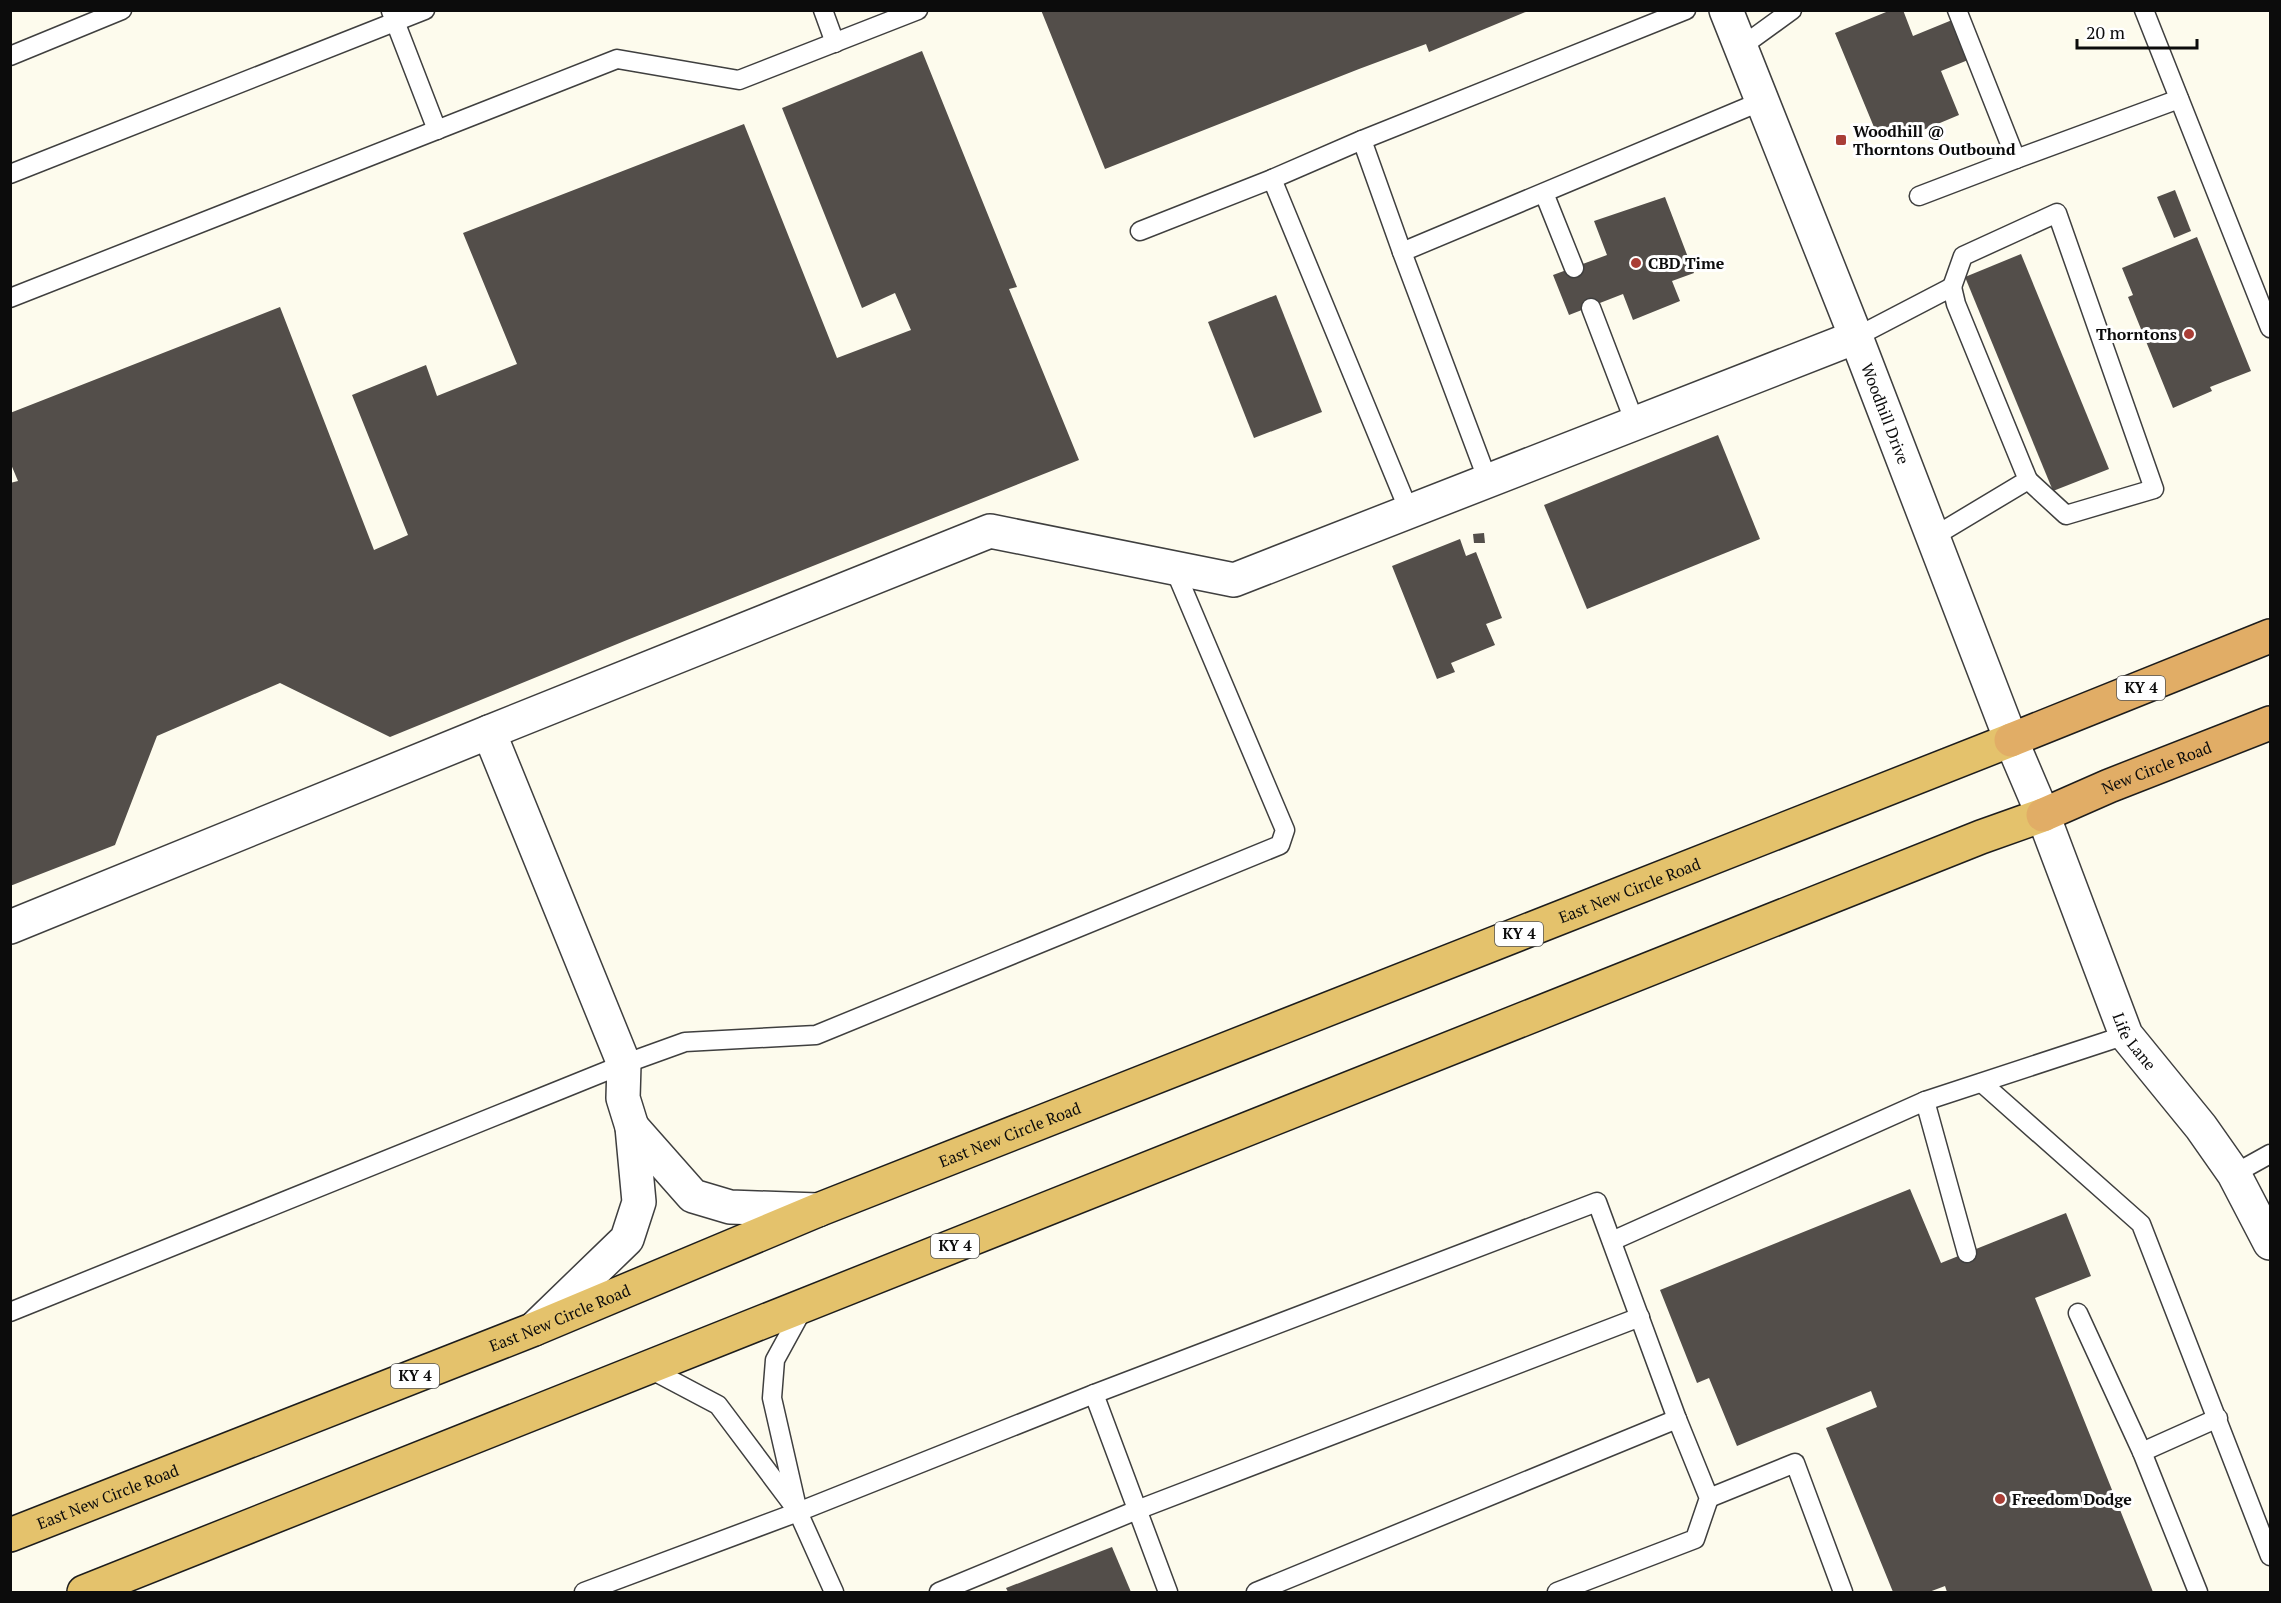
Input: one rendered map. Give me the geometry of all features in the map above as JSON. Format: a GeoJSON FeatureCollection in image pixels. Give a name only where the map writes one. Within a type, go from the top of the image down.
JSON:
{"type":"FeatureCollection","features":[{"type":"Feature","properties":{"kind":"highway","name":"KY 4"},"geometry":{"type":"LineString","coordinates":[[2011,740],[2271,636]]}},
{"type":"Feature","properties":{"kind":"highway","name":"New Circle Road"},"geometry":{"type":"LineString","coordinates":[[2043,815],[2109,786],[2271,723]]}},
{"type":"Feature","properties":{"kind":"highway","name":"East New Circle Road"},"geometry":{"type":"LineString","coordinates":[[10,1535],[532,1330],[818,1210],[2011,740]]}},
{"type":"Feature","properties":{"kind":"highway","name":"KY 4"},"geometry":{"type":"LineString","coordinates":[[84,1593],[1981,837],[2043,815]]}},
{"type":"Feature","properties":{"kind":"street","name":"Woodhill Drive"},"geometry":{"type":"LineString","coordinates":[[1726,10],[1856,338],[2011,740],[2043,815]]}},
{"type":"Feature","properties":{"kind":"street"},"geometry":{"type":"LineString","coordinates":[[10,927],[990,531],[1234,580],[1856,338]]}},
{"type":"Feature","properties":{"kind":"street"},"geometry":{"type":"LineString","coordinates":[[489,732],[624,1064],[623,1098],[632,1127],[639,1202],[627,1239],[532,1330]]}},
{"type":"Feature","properties":{"kind":"street","name":"Life Lane"},"geometry":{"type":"LineString","coordinates":[[2043,815],[2126,1035],[2200,1127],[2234,1174],[2271,1243]]}},
{"type":"Feature","properties":{"kind":"street"},"geometry":{"type":"LineString","coordinates":[[632,1127],[693,1196],[730,1207],[818,1210]]}},
{"type":"Feature","properties":{"kind":"lane"},"geometry":{"type":"LineString","coordinates":[[10,56],[122,10]]}},
{"type":"Feature","properties":{"kind":"lane"},"geometry":{"type":"LineString","coordinates":[[10,174],[393,16],[424,10]]}},
{"type":"Feature","properties":{"kind":"lane"},"geometry":{"type":"LineString","coordinates":[[823,10],[835,43]]}},
{"type":"Feature","properties":{"kind":"lane"},"geometry":{"type":"LineString","coordinates":[[10,298],[617,59],[739,80],[918,10]]}},
{"type":"Feature","properties":{"kind":"lane"},"geometry":{"type":"LineString","coordinates":[[1140,231],[1686,10]]}},
{"type":"Feature","properties":{"kind":"lane"},"geometry":{"type":"LineString","coordinates":[[1741,47],[1792,10]]}},
{"type":"Feature","properties":{"kind":"lane"},"geometry":{"type":"LineString","coordinates":[[1957,10],[2016,159]]}},
{"type":"Feature","properties":{"kind":"lane"},"geometry":{"type":"LineString","coordinates":[[2144,10],[2271,328]]}},
{"type":"Feature","properties":{"kind":"lane"},"geometry":{"type":"LineString","coordinates":[[393,16],[437,130]]}},
{"type":"Feature","properties":{"kind":"lane"},"geometry":{"type":"LineString","coordinates":[[1919,196],[2179,99]]}},
{"type":"Feature","properties":{"kind":"lane"},"geometry":{"type":"LineString","coordinates":[[1402,252],[1762,101]]}},
{"type":"Feature","properties":{"kind":"lane"},"geometry":{"type":"LineString","coordinates":[[1362,140],[1488,481]]}},
{"type":"Feature","properties":{"kind":"lane"},"geometry":{"type":"LineString","coordinates":[[1272,179],[1409,511]]}},
{"type":"Feature","properties":{"kind":"lane"},"geometry":{"type":"LineString","coordinates":[[1544,194],[1574,268]]}},
{"type":"Feature","properties":{"kind":"lane"},"geometry":{"type":"LineString","coordinates":[[2057,213],[2154,489],[2066,514],[2028,480],[1956,304],[1952,287],[1963,256],[2057,213]]}},
{"type":"Feature","properties":{"kind":"lane"},"geometry":{"type":"LineString","coordinates":[[1856,338],[1952,287]]}},
{"type":"Feature","properties":{"kind":"lane"},"geometry":{"type":"LineString","coordinates":[[1591,308],[1635,423]]}},
{"type":"Feature","properties":{"kind":"lane"},"geometry":{"type":"LineString","coordinates":[[1933,537],[2028,480]]}},
{"type":"Feature","properties":{"kind":"lane"},"geometry":{"type":"LineString","coordinates":[[10,1312],[624,1064],[685,1042],[816,1035],[1280,845],[1285,830],[1174,568]]}},
{"type":"Feature","properties":{"kind":"lane"},"geometry":{"type":"LineString","coordinates":[[1612,1241],[1924,1101],[2126,1035]]}},
{"type":"Feature","properties":{"kind":"lane"},"geometry":{"type":"LineString","coordinates":[[1982,1083],[2141,1224],[2271,1556]]}},
{"type":"Feature","properties":{"kind":"lane"},"geometry":{"type":"LineString","coordinates":[[1924,1101],[1967,1253]]}},
{"type":"Feature","properties":{"kind":"lane"},"geometry":{"type":"LineString","coordinates":[[2234,1174],[2271,1154]]}},
{"type":"Feature","properties":{"kind":"lane"},"geometry":{"type":"LineString","coordinates":[[584,1593],[798,1512],[1094,1394],[1597,1202],[1677,1419],[1709,1498],[1695,1539],[1557,1593]]}},
{"type":"Feature","properties":{"kind":"lane"},"geometry":{"type":"LineString","coordinates":[[804,1305],[775,1360],[772,1398],[798,1512],[834,1593]]}},
{"type":"Feature","properties":{"kind":"lane"},"geometry":{"type":"LineString","coordinates":[[2078,1313],[2142,1452],[2198,1593]]}},
{"type":"Feature","properties":{"kind":"lane"},"geometry":{"type":"LineString","coordinates":[[939,1593],[1137,1510],[1640,1317]]}},
{"type":"Feature","properties":{"kind":"lane"},"geometry":{"type":"LineString","coordinates":[[648,1368],[718,1405],[798,1512]]}},
{"type":"Feature","properties":{"kind":"lane"},"geometry":{"type":"LineString","coordinates":[[1094,1394],[1168,1593]]}},
{"type":"Feature","properties":{"kind":"lane"},"geometry":{"type":"LineString","coordinates":[[2142,1452],[2218,1418]]}},
{"type":"Feature","properties":{"kind":"lane"},"geometry":{"type":"LineString","coordinates":[[1256,1593],[1677,1419]]}},
{"type":"Feature","properties":{"kind":"lane"},"geometry":{"type":"LineString","coordinates":[[1709,1498],[1796,1463],[1843,1593]]}},
{"type":"Feature","properties":{"kind":"building"},"geometry":{"type":"Polygon","coordinates":[[[1041,10],[1528,11],[1429,52],[1426,44],[1359,69],[1105,169],[1041,10]]]}},
{"type":"Feature","properties":{"kind":"building"},"geometry":{"type":"Polygon","coordinates":[[[1891,10],[1903,10],[1913,36],[1957,18],[1973,58],[1941,71],[1959,115],[1904,138],[1898,124],[1876,132],[1835,33],[1891,10]]]}},
{"type":"Feature","properties":{"kind":"building"},"geometry":{"type":"Polygon","coordinates":[[[922,51],[1017,287],[1009,289],[1079,460],[390,737],[280,683],[157,736],[115,845],[10,886],[10,483],[18,481],[10,462],[10,413],[280,307],[374,550],[408,535],[352,395],[426,365],[437,396],[517,364],[463,233],[744,124],[837,358],[911,330],[895,293],[862,308],[782,108],[922,51]]]}},
{"type":"Feature","properties":{"kind":"building"},"geometry":{"type":"Polygon","coordinates":[[[2175,190],[2191,231],[2174,238],[2157,197],[2175,190]]]}},
{"type":"Feature","properties":{"kind":"building"},"geometry":{"type":"Polygon","coordinates":[[[1665,197],[1694,273],[1672,281],[1680,301],[1633,320],[1623,294],[1569,315],[1553,275],[1607,255],[1594,221],[1665,197]]]}},
{"type":"Feature","properties":{"kind":"building","name":"Thorntons"},"geometry":{"type":"Polygon","coordinates":[[[2197,237],[2251,371],[2210,387],[2212,391],[2173,408],[2128,297],[2133,295],[2122,268],[2197,237]]]}},
{"type":"Feature","properties":{"kind":"building","name":"Thorntons"},"geometry":{"type":"Polygon","coordinates":[[[2021,254],[2109,469],[2053,491],[1965,277],[2021,254]]]}},
{"type":"Feature","properties":{"kind":"building"},"geometry":{"type":"Polygon","coordinates":[[[1276,295],[1322,412],[1254,438],[1208,322],[1276,295]]]}},
{"type":"Feature","properties":{"kind":"building"},"geometry":{"type":"Polygon","coordinates":[[[1718,435],[1760,539],[1587,609],[1544,505],[1718,435]]]}},
{"type":"Feature","properties":{"kind":"building"},"geometry":{"type":"Polygon","coordinates":[[[1484,533],[1485,543],[1474,543],[1473,534],[1484,533]]]}},
{"type":"Feature","properties":{"kind":"building"},"geometry":{"type":"Polygon","coordinates":[[[1460,539],[1466,556],[1476,552],[1502,618],[1486,624],[1495,645],[1451,663],[1455,672],[1437,679],[1392,566],[1460,539]]]}},
{"type":"Feature","properties":{"kind":"building"},"geometry":{"type":"Polygon","coordinates":[[[1910,1189],[1941,1263],[2066,1213],[2091,1276],[2035,1298],[2153,1592],[1947,1592],[1945,1586],[1929,1592],[1893,1592],[1826,1428],[1877,1407],[1871,1391],[1737,1446],[1709,1378],[1697,1383],[1660,1290],[1910,1189]]]}},
{"type":"Feature","properties":{"kind":"building"},"geometry":{"type":"Polygon","coordinates":[[[1112,1547],[1131,1592],[1008,1592],[1006,1588],[1112,1547]]]}},
{"type":"Feature","properties":{"kind":"place","name":"Woodhill @ Thorntons Outbound"},"geometry":{"type":"Point","coordinates":[1841,140]}},
{"type":"Feature","properties":{"kind":"place","name":"CBD Time"},"geometry":{"type":"Point","coordinates":[1636,263]}},
{"type":"Feature","properties":{"kind":"place","name":"Thorntons"},"geometry":{"type":"Point","coordinates":[2189,334]}},
{"type":"Feature","properties":{"kind":"place","name":"Freedom Dodge"},"geometry":{"type":"Point","coordinates":[2000,1499]}}]}
